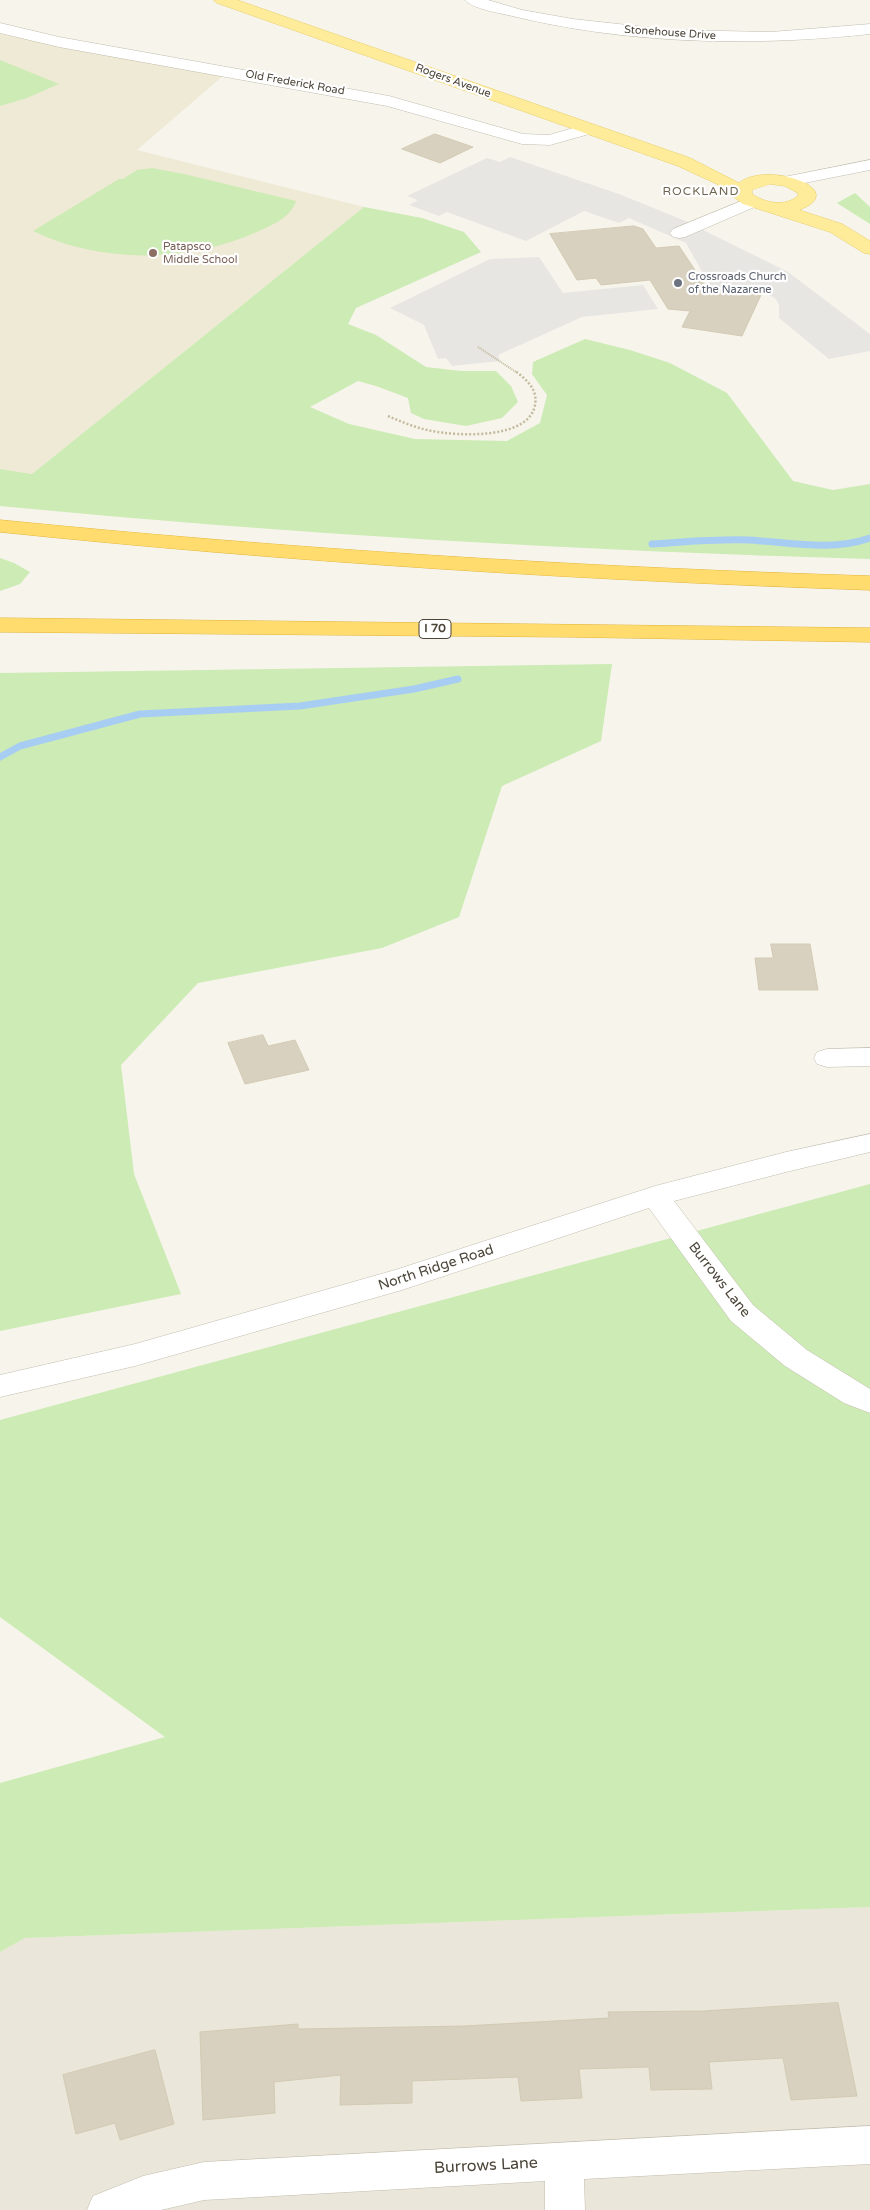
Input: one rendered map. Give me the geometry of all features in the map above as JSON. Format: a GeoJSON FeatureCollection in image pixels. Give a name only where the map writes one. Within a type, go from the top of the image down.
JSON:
{"type":"FeatureCollection","features":[{"type":"Feature","properties":{"kind":"highway"},"geometry":{"type":"LineString","coordinates":[[0,526],[315,555],[536,570],[870,583]]}},
{"type":"Feature","properties":{"kind":"highway","name":"I 70"},"geometry":{"type":"LineString","coordinates":[[0,626],[560,630],[870,635]]}},
{"type":"Feature","properties":{"kind":"main road","name":"Rogers Avenue"},"geometry":{"type":"LineString","coordinates":[[222,0],[684,162],[723,180],[747,198]]}},
{"type":"Feature","properties":{"kind":"main road","name":"Rogers Avenue"},"geometry":{"type":"LineString","coordinates":[[684,162],[789,181]]}},
{"type":"Feature","properties":{"kind":"main road"},"geometry":{"type":"LineString","coordinates":[[770,179],[749,184],[743,188],[747,198],[836,228],[870,249]]}},
{"type":"Feature","properties":{"kind":"main road"},"geometry":{"type":"LineString","coordinates":[[789,181],[807,194],[836,228]]}},
{"type":"Feature","properties":{"kind":"main road"},"geometry":{"type":"LineString","coordinates":[[775,207],[792,206],[807,194]]}},
{"type":"Feature","properties":{"kind":"street","name":"Stonehouse Drive"},"geometry":{"type":"LineString","coordinates":[[473,0],[551,20],[681,36],[771,36],[870,28]]}},
{"type":"Feature","properties":{"kind":"street","name":"Old Frederick Road"},"geometry":{"type":"LineString","coordinates":[[0,28],[59,42],[389,101],[522,139],[550,140],[587,128]]}},
{"type":"Feature","properties":{"kind":"street"},"geometry":{"type":"LineString","coordinates":[[789,181],[870,165]]}},
{"type":"Feature","properties":{"kind":"street"},"geometry":{"type":"LineString","coordinates":[[807,194],[840,170]]}},
{"type":"Feature","properties":{"kind":"street"},"geometry":{"type":"LineString","coordinates":[[679,233],[747,198]]}},
{"type":"Feature","properties":{"kind":"street"},"geometry":{"type":"LineString","coordinates":[[827,1058],[870,1057]]}},
{"type":"Feature","properties":{"kind":"street","name":"North Ridge Road"},"geometry":{"type":"LineString","coordinates":[[0,1386],[135,1355],[402,1280],[655,1196],[786,1162],[870,1143]]}},
{"type":"Feature","properties":{"kind":"street","name":"Burrows Lane"},"geometry":{"type":"LineString","coordinates":[[655,1196],[742,1313],[796,1358],[856,1395],[870,1400]]}},
{"type":"Feature","properties":{"kind":"street","name":"Burrows Lane"},"geometry":{"type":"LineString","coordinates":[[107,2210],[143,2195],[204,2181],[870,2145]]}},
{"type":"Feature","properties":{"kind":"street"},"geometry":{"type":"LineString","coordinates":[[564,2162],[566,2210]]}},
{"type":"Feature","properties":{"kind":"path"},"geometry":{"type":"LineString","coordinates":[[388,416],[421,428],[465,433],[506,430],[529,417],[534,409],[535,400],[532,389],[520,376],[478,347]]}},
{"type":"Feature","properties":{"kind":"shaded area","name":"Patapsco Middle School"},"geometry":{"type":"Polygon","coordinates":[[[0,34],[224,75],[137,150],[364,207],[32,474],[0,469],[0,34]]]}},
{"type":"Feature","properties":{"kind":"shaded area"},"geometry":{"type":"Polygon","coordinates":[[[510,157],[619,194],[683,220],[788,272],[870,334],[870,351],[829,359],[779,318],[779,305],[776,299],[769,295],[710,286],[686,243],[629,218],[619,223],[584,211],[526,241],[447,212],[439,216],[409,205],[418,200],[407,196],[487,158],[500,162],[510,157]]]}},
{"type":"Feature","properties":{"kind":"shaded area"},"geometry":{"type":"Polygon","coordinates":[[[539,257],[563,293],[643,285],[658,309],[582,317],[498,355],[500,361],[452,366],[446,358],[438,359],[424,325],[390,308],[490,259],[539,257]]]}},
{"type":"Feature","properties":{"kind":"shaded area"},"geometry":{"type":"Polygon","coordinates":[[[870,1907],[870,2210],[0,2210],[0,1952],[25,1938],[870,1907]]]}},
{"type":"Feature","properties":{"kind":"green space"},"geometry":{"type":"Polygon","coordinates":[[[0,60],[59,84],[27,98],[0,106],[0,60]]]}},
{"type":"Feature","properties":{"kind":"green space"},"geometry":{"type":"Polygon","coordinates":[[[152,168],[296,201],[286,216],[259,231],[232,242],[175,254],[116,254],[59,242],[33,231],[119,179],[123,179],[137,170],[152,168]]]}},
{"type":"Feature","properties":{"kind":"green space"},"geometry":{"type":"Polygon","coordinates":[[[855,193],[870,207],[870,224],[837,203],[855,193]]]}},
{"type":"Feature","properties":{"kind":"green space"},"geometry":{"type":"Polygon","coordinates":[[[364,207],[422,218],[464,232],[481,252],[356,308],[348,324],[376,335],[426,367],[461,371],[496,371],[511,386],[518,402],[502,418],[466,426],[424,419],[411,413],[408,398],[358,381],[310,407],[349,424],[415,439],[507,441],[540,423],[547,395],[532,374],[533,362],[585,339],[630,350],[670,363],[727,393],[793,481],[833,490],[870,484],[870,559],[761,556],[435,540],[217,525],[0,506],[0,469],[32,474],[364,207]]]}},
{"type":"Feature","properties":{"kind":"green space"},"geometry":{"type":"Polygon","coordinates":[[[0,558],[30,572],[20,584],[0,591],[0,558]]]}},
{"type":"Feature","properties":{"kind":"green space"},"geometry":{"type":"Polygon","coordinates":[[[612,664],[601,741],[502,786],[459,917],[382,948],[198,983],[121,1065],[134,1174],[181,1294],[0,1331],[0,673],[612,664]]]}},
{"type":"Feature","properties":{"kind":"green space"},"geometry":{"type":"Polygon","coordinates":[[[870,1184],[870,1907],[25,1938],[0,1952],[0,1783],[165,1737],[0,1617],[0,1420],[870,1184]]]}},
{"type":"Feature","properties":{"kind":"building"},"geometry":{"type":"Polygon","coordinates":[[[435,134],[473,147],[440,163],[402,149],[435,134]]]}},
{"type":"Feature","properties":{"kind":"building","name":"Crossroads Church of the Nazarene"},"geometry":{"type":"Polygon","coordinates":[[[634,226],[643,229],[656,248],[679,246],[707,288],[761,295],[742,336],[682,327],[690,311],[668,309],[650,280],[601,285],[596,278],[577,280],[550,234],[634,226]]]}},
{"type":"Feature","properties":{"kind":"building"},"geometry":{"type":"Polygon","coordinates":[[[771,944],[810,944],[818,990],[759,990],[755,958],[773,958],[771,944]]]}},
{"type":"Feature","properties":{"kind":"building"},"geometry":{"type":"Polygon","coordinates":[[[263,1035],[268,1046],[295,1040],[309,1070],[245,1084],[228,1043],[263,1035]]]}},
{"type":"Feature","properties":{"kind":"building"},"geometry":{"type":"Polygon","coordinates":[[[838,2003],[857,2096],[791,2100],[783,2058],[709,2062],[712,2089],[651,2090],[649,2067],[579,2069],[582,2098],[521,2101],[518,2077],[412,2081],[412,2103],[340,2105],[341,2075],[274,2082],[275,2113],[203,2120],[200,2032],[298,2024],[298,2029],[464,2026],[609,2018],[608,2012],[703,2011],[838,2003]]]}},
{"type":"Feature","properties":{"kind":"building"},"geometry":{"type":"Polygon","coordinates":[[[155,2050],[174,2124],[120,2140],[115,2123],[76,2134],[63,2075],[155,2050]]]}},
{"type":"Feature","properties":{"kind":"waterway"},"geometry":{"type":"LineString","coordinates":[[652,544],[736,540],[824,545],[855,542],[870,538]]}},
{"type":"Feature","properties":{"kind":"waterway"},"geometry":{"type":"LineString","coordinates":[[0,757],[20,746],[140,714],[300,706],[414,689],[458,679]]}},
{"type":"Feature","properties":{"kind":"place","name":"Patapsco Middle School"},"geometry":{"type":"Point","coordinates":[153,253]}},
{"type":"Feature","properties":{"kind":"place","name":"Crossroads Church of the Nazarene"},"geometry":{"type":"Point","coordinates":[678,283]}},
{"type":"Feature","properties":{"kind":"district","name":"ROCKLAND"},"geometry":{"type":"Point","coordinates":[701,192]}}]}
